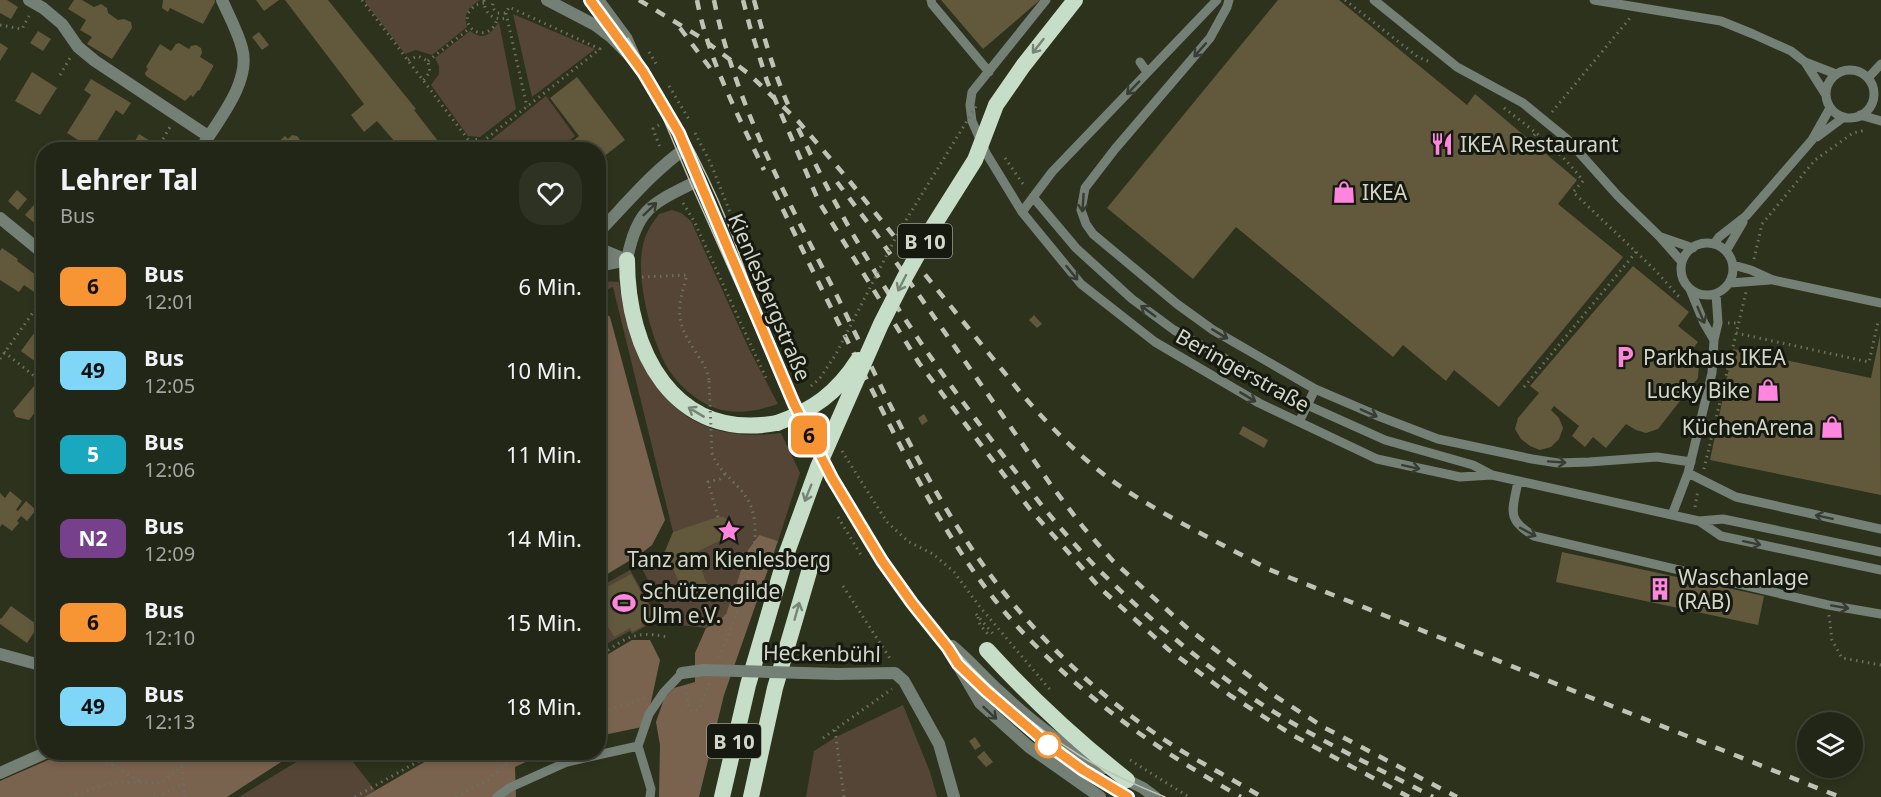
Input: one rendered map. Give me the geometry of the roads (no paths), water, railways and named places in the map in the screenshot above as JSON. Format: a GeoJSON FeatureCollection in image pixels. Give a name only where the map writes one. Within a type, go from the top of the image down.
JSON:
{"type":"FeatureCollection","features":[{"type":"Feature","properties":{"kind":"highway","name":"B 10"},"geometry":{"type":"LineString","coordinates":[[722,797],[748,685],[786,555],[818,467],[881,324],[934,225],[975,160],[996,105],[1023,66],[1075,0]]}},
{"type":"Feature","properties":{"kind":"highway"},"geometry":{"type":"LineString","coordinates":[[627,260],[629,292],[640,335],[656,373],[669,391],[691,410],[729,425],[752,426],[777,423],[808,410],[831,393],[849,374],[881,324]]}},
{"type":"Feature","properties":{"kind":"highway","name":"B 10"},"geometry":{"type":"LineString","coordinates":[[751,797],[775,688],[811,565]]}},
{"type":"Feature","properties":{"kind":"highway"},"geometry":{"type":"LineString","coordinates":[[994,645],[1008,673],[1070,733],[1127,780]]}},
{"type":"Feature","properties":{"kind":"street"},"geometry":{"type":"LineString","coordinates":[[205,142],[237,90],[244,70],[243,50],[222,0]]}},
{"type":"Feature","properties":{"kind":"street","name":"Kienlesbergstraße"},"geometry":{"type":"LineString","coordinates":[[547,0],[595,25],[628,54],[643,72],[668,112],[686,148],[781,375],[818,453],[873,546],[958,664],[976,697],[985,708],[1046,760],[1100,797]]}},
{"type":"Feature","properties":{"kind":"street"},"geometry":{"type":"LineString","coordinates":[[32,2],[62,24],[78,47],[95,61],[208,136]]}},
{"type":"Feature","properties":{"kind":"street"},"geometry":{"type":"LineString","coordinates":[[606,224],[649,178],[686,148]]}},
{"type":"Feature","properties":{"kind":"street"},"geometry":{"type":"LineString","coordinates":[[627,260],[632,236],[639,221],[651,206],[699,180]]}},
{"type":"Feature","properties":{"kind":"street"},"geometry":{"type":"LineString","coordinates":[[0,218],[36,247]]}},
{"type":"Feature","properties":{"kind":"street"},"geometry":{"type":"LineString","coordinates":[[606,251],[627,260]]}},
{"type":"Feature","properties":{"kind":"street"},"geometry":{"type":"LineString","coordinates":[[606,264],[627,260]]}},
{"type":"Feature","properties":{"kind":"street","name":"Kienlesbergstraße"},"geometry":{"type":"LineString","coordinates":[[937,634],[1009,701],[1045,730],[1079,754],[1155,797]]}},
{"type":"Feature","properties":{"kind":"street"},"geometry":{"type":"LineString","coordinates":[[0,654],[36,664]]}},
{"type":"Feature","properties":{"kind":"street","name":"Heckenbühl"},"geometry":{"type":"LineString","coordinates":[[682,673],[707,675],[837,674],[899,677],[939,744],[954,797]]}},
{"type":"Feature","properties":{"kind":"street"},"geometry":{"type":"LineString","coordinates":[[0,772],[36,757]]}},
{"type":"Feature","properties":{"kind":"lane"},"geometry":{"type":"LineString","coordinates":[[931,0],[989,72]]}},
{"type":"Feature","properties":{"kind":"lane","name":"Beringerstraße"},"geometry":{"type":"LineString","coordinates":[[1046,0],[972,92],[970,105],[972,121],[986,153],[1022,212],[1081,284],[1155,342],[1259,403],[1377,459],[1460,477],[1492,475]]}},
{"type":"Feature","properties":{"kind":"lane"},"geometry":{"type":"LineString","coordinates":[[1022,212],[1052,172],[1217,0]]}},
{"type":"Feature","properties":{"kind":"lane"},"geometry":{"type":"LineString","coordinates":[[1228,0],[1227,7],[1210,38],[1115,149],[1085,188],[1082,210],[1086,224],[1094,234],[1177,304],[1213,330],[1315,389],[1438,439],[1558,463],[1657,457],[1691,462]]}},
{"type":"Feature","properties":{"kind":"lane"},"geometry":{"type":"LineString","coordinates":[[1374,0],[1457,68],[1523,103],[1567,139],[1682,262]]}},
{"type":"Feature","properties":{"kind":"lane"},"geometry":{"type":"LineString","coordinates":[[1594,0],[1721,21],[1791,51],[1805,62],[1836,74]]}},
{"type":"Feature","properties":{"kind":"lane"},"geometry":{"type":"LineString","coordinates":[[596,2],[628,54]]}},
{"type":"Feature","properties":{"kind":"lane"},"geometry":{"type":"LineString","coordinates":[[596,2],[628,38],[643,72]]}},
{"type":"Feature","properties":{"kind":"lane"},"geometry":{"type":"LineString","coordinates":[[1140,62],[1148,72]]}},
{"type":"Feature","properties":{"kind":"lane"},"geometry":{"type":"LineString","coordinates":[[1805,62],[1826,95],[1830,108],[1836,114],[1844,117],[1860,115],[1881,121]]}},
{"type":"Feature","properties":{"kind":"lane"},"geometry":{"type":"LineString","coordinates":[[1868,78],[1881,64]]}},
{"type":"Feature","properties":{"kind":"lane"},"geometry":{"type":"LineString","coordinates":[[1826,95],[1828,83],[1836,74],[1850,70],[1863,74],[1868,78],[1874,91],[1874,98],[1871,105],[1860,115]]}},
{"type":"Feature","properties":{"kind":"lane"},"geometry":{"type":"LineString","coordinates":[[1874,98],[1881,105]]}},
{"type":"Feature","properties":{"kind":"lane"},"geometry":{"type":"LineString","coordinates":[[1713,244],[1746,216],[1812,140],[1830,108]]}},
{"type":"Feature","properties":{"kind":"lane"},"geometry":{"type":"LineString","coordinates":[[1812,140],[1844,117]]}},
{"type":"Feature","properties":{"kind":"lane","name":"Beringerstraße"},"geometry":{"type":"LineString","coordinates":[[1033,197],[1076,248],[1132,299],[1174,330],[1307,405],[1385,440],[1473,465],[1492,475],[1518,481],[1699,521],[1723,519],[1881,552]]}},
{"type":"Feature","properties":{"kind":"lane"},"geometry":{"type":"LineString","coordinates":[[1726,251],[1746,216]]}},
{"type":"Feature","properties":{"kind":"lane"},"geometry":{"type":"LineString","coordinates":[[1659,236],[1693,248]]}},
{"type":"Feature","properties":{"kind":"lane"},"geometry":{"type":"LineString","coordinates":[[1690,289],[1707,295],[1716,294],[1726,288],[1732,277],[1733,265],[1726,251],[1713,244],[1699,244],[1682,262],[1682,277],[1714,340]]}},
{"type":"Feature","properties":{"kind":"lane"},"geometry":{"type":"LineString","coordinates":[[1733,265],[1773,280],[1881,303]]}},
{"type":"Feature","properties":{"kind":"lane"},"geometry":{"type":"LineString","coordinates":[[1730,283],[1773,280]]}},
{"type":"Feature","properties":{"kind":"lane"},"geometry":{"type":"LineString","coordinates":[[1672,515],[1688,473],[1712,373],[1714,340],[1718,323],[1716,294]]}},
{"type":"Feature","properties":{"kind":"lane"},"geometry":{"type":"LineString","coordinates":[[1299,422],[1315,389]]}},
{"type":"Feature","properties":{"kind":"lane"},"geometry":{"type":"LineString","coordinates":[[1688,473],[1736,497],[1881,530]]}},
{"type":"Feature","properties":{"kind":"lane"},"geometry":{"type":"LineString","coordinates":[[1518,481],[1513,513],[1518,526],[1534,536],[1828,605],[1881,614]]}},
{"type":"Feature","properties":{"kind":"lane","name":"Beringerstraße"},"geometry":{"type":"LineString","coordinates":[[1699,521],[1721,536],[1881,570]]}},
{"type":"Feature","properties":{"kind":"lane"},"geometry":{"type":"LineString","coordinates":[[958,664],[1001,706],[1040,738],[1083,770],[1128,797]]}},
{"type":"Feature","properties":{"kind":"lane"},"geometry":{"type":"LineString","coordinates":[[650,797],[651,789],[638,746],[649,714],[682,673]]}},
{"type":"Feature","properties":{"kind":"lane"},"geometry":{"type":"LineString","coordinates":[[606,753],[638,746]]}},
{"type":"Feature","properties":{"kind":"lane"},"geometry":{"type":"LineString","coordinates":[[497,797],[509,788],[576,760]]}},
{"type":"Feature","properties":{"kind":"tram line"},"geometry":{"type":"LineString","coordinates":[[628,38],[707,176],[728,224],[776,354],[809,427],[837,481],[903,586],[942,634],[984,679],[1029,720],[1089,761],[1165,797]]}},
{"type":"Feature","properties":{"kind":"tram line"},"geometry":{"type":"LineString","coordinates":[[640,72],[659,108],[763,345]]}},
{"type":"Feature","properties":{"kind":"railway"},"geometry":{"type":"LineString","coordinates":[[639,0],[700,37],[749,74],[798,121],[1032,406],[1084,458],[1127,491],[1179,522],[1268,569],[1840,797]]}},
{"type":"Feature","properties":{"kind":"railway"},"geometry":{"type":"LineString","coordinates":[[697,0],[716,65],[764,170]]}},
{"type":"Feature","properties":{"kind":"railway"},"geometry":{"type":"LineString","coordinates":[[714,0],[735,76],[780,185],[920,463],[959,530],[981,562],[1023,616],[1097,689],[1180,750],[1262,797]]}},
{"type":"Feature","properties":{"kind":"railway"},"geometry":{"type":"LineString","coordinates":[[743,0],[767,81],[819,202],[919,363],[1029,508],[1100,588],[1169,650],[1231,696],[1294,736],[1409,797]]}},
{"type":"Feature","properties":{"kind":"railway"},"geometry":{"type":"LineString","coordinates":[[754,0],[774,69],[790,109]]}},
{"type":"Feature","properties":{"kind":"railway"},"geometry":{"type":"LineString","coordinates":[[680,28],[716,76]]}},
{"type":"Feature","properties":{"kind":"railway"},"geometry":{"type":"LineString","coordinates":[[798,128],[861,248],[934,362],[1026,485],[1095,566],[1180,643],[1258,702],[1332,745],[1433,797]]}},
{"type":"Feature","properties":{"kind":"railway"},"geometry":{"type":"LineString","coordinates":[[837,182],[877,235],[1051,485],[1113,561],[1186,627],[1275,696],[1325,728],[1457,797]]}},
{"type":"Feature","properties":{"kind":"railway"},"geometry":{"type":"LineString","coordinates":[[774,191],[911,466],[964,558],[985,587],[1031,641],[1080,687],[1130,727],[1241,797]]}},
{"type":"Feature","properties":{"kind":"place","name":"IKEA Restaurant"},"geometry":{"type":"Point","coordinates":[1442,144]}},
{"type":"Feature","properties":{"kind":"place","name":"IKEA"},"geometry":{"type":"Point","coordinates":[1344,192]}},
{"type":"Feature","properties":{"kind":"place","name":"Parkhaus IKEA"},"geometry":{"type":"Point","coordinates":[1625,357]}},
{"type":"Feature","properties":{"kind":"place","name":"Lucky Bike"},"geometry":{"type":"Point","coordinates":[1768,390]}},
{"type":"Feature","properties":{"kind":"place","name":"KüchenArena"},"geometry":{"type":"Point","coordinates":[1832,427]}},
{"type":"Feature","properties":{"kind":"place","name":"Tanz am Kienlesberg"},"geometry":{"type":"Point","coordinates":[729,531]}},
{"type":"Feature","properties":{"kind":"place","name":"Waschanlage (RAB)"},"geometry":{"type":"Point","coordinates":[1660,589]}},
{"type":"Feature","properties":{"kind":"place","name":"Schützengilde Ulm e.V."},"geometry":{"type":"Point","coordinates":[624,603]}}]}
